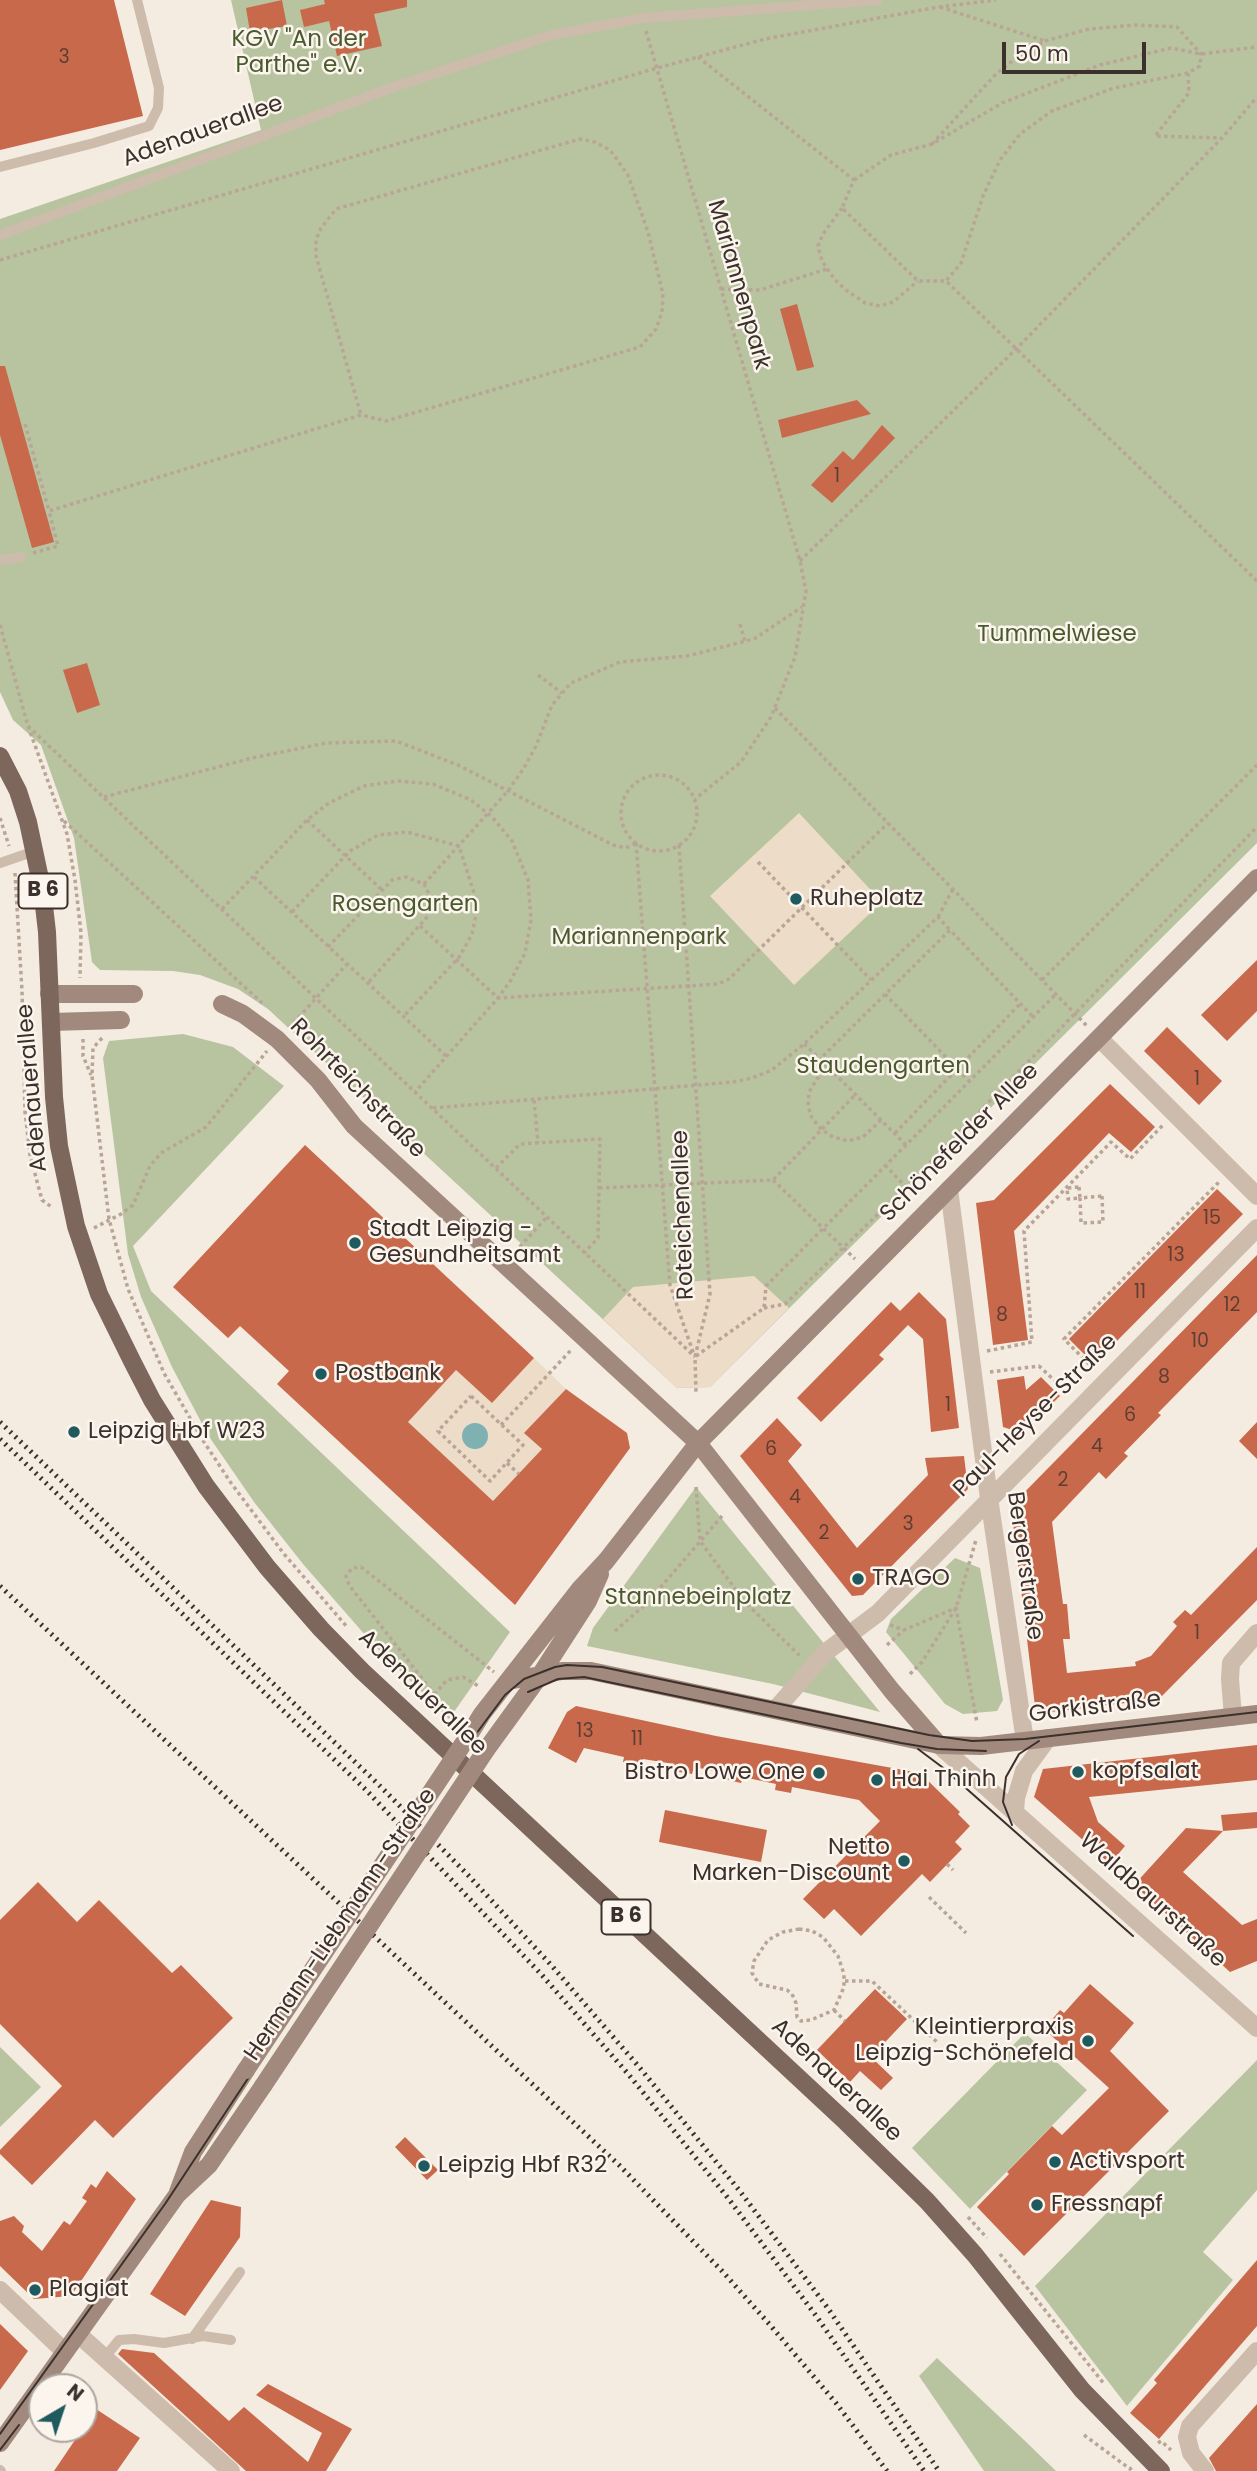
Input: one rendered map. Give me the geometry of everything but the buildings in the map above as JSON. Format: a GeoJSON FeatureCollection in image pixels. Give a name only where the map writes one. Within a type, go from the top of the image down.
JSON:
{"type":"FeatureCollection","features":[{"type":"Feature","properties":{"kind":"main road","name":"Adenauerallee"},"geometry":{"type":"LineString","coordinates":[[0,755],[18,792],[35,851],[42,888],[59,1146],[78,1231],[99,1294],[158,1411],[205,1486],[267,1567],[321,1629],[423,1729],[918,2193],[975,2255],[1083,2390],[1161,2471]]}},
{"type":"Feature","properties":{"kind":"main road","name":"Schönefelder Allee"},"geometry":{"type":"LineString","coordinates":[[698,1443],[1257,878]]}},
{"type":"Feature","properties":{"kind":"main road"},"geometry":{"type":"LineString","coordinates":[[49,994],[134,994]]}},
{"type":"Feature","properties":{"kind":"main road","name":"Rohrteichstraße"},"geometry":{"type":"LineString","coordinates":[[222,1004],[243,1014],[277,1040],[318,1080],[354,1126],[698,1443]]}},
{"type":"Feature","properties":{"kind":"main road"},"geometry":{"type":"LineString","coordinates":[[51,1022],[121,1020]]}},
{"type":"Feature","properties":{"kind":"main road"},"geometry":{"type":"LineString","coordinates":[[501,1676],[538,1642],[579,1590],[607,1561],[698,1443],[908,1710],[940,1745]]}},
{"type":"Feature","properties":{"kind":"main road"},"geometry":{"type":"LineString","coordinates":[[539,1677],[588,1601],[607,1561]]}},
{"type":"Feature","properties":{"kind":"main road"},"geometry":{"type":"LineString","coordinates":[[538,1642],[575,1670]]}},
{"type":"Feature","properties":{"kind":"main road"},"geometry":{"type":"LineString","coordinates":[[501,1676],[539,1677],[575,1670],[591,1671],[940,1745]]}},
{"type":"Feature","properties":{"kind":"main road","name":"Hermann-Liebmann-Straße"},"geometry":{"type":"LineString","coordinates":[[479,1744],[501,1676]]}},
{"type":"Feature","properties":{"kind":"main road","name":"Hermann-Liebmann-Straße"},"geometry":{"type":"LineString","coordinates":[[0,2443],[177,2195],[209,2165],[256,2080],[479,1744],[539,1677]]}},
{"type":"Feature","properties":{"kind":"main road","name":"Gorkistraße"},"geometry":{"type":"LineString","coordinates":[[940,1745],[981,1746],[1257,1714]]}},
{"type":"Feature","properties":{"kind":"main road","name":"Hermann-Liebmann-Straße"},"geometry":{"type":"LineString","coordinates":[[177,2195],[193,2152],[256,2080]]}},
{"type":"Feature","properties":{"kind":"street"},"geometry":{"type":"LineString","coordinates":[[1099,1038],[1257,1196]]}},
{"type":"Feature","properties":{"kind":"street","name":"Bergerstraße"},"geometry":{"type":"LineString","coordinates":[[949,1189],[989,1498],[1025,1741]]}},
{"type":"Feature","properties":{"kind":"street","name":"Paul-Heyse-Straße"},"geometry":{"type":"LineString","coordinates":[[849,1636],[878,1613],[1257,1228]]}},
{"type":"Feature","properties":{"kind":"street"},"geometry":{"type":"LineString","coordinates":[[1233,1717],[1231,1663],[1257,1633]]}},
{"type":"Feature","properties":{"kind":"street"},"geometry":{"type":"LineString","coordinates":[[775,1710],[831,1647],[849,1636]]}},
{"type":"Feature","properties":{"kind":"street"},"geometry":{"type":"LineString","coordinates":[[1015,1812],[1024,1772],[1048,1738]]}},
{"type":"Feature","properties":{"kind":"street","name":"Waldbaurstraße"},"geometry":{"type":"LineString","coordinates":[[940,1745],[1255,2023]]}},
{"type":"Feature","properties":{"kind":"street"},"geometry":{"type":"LineString","coordinates":[[0,2290],[65,2352]]}},
{"type":"Feature","properties":{"kind":"street"},"geometry":{"type":"LineString","coordinates":[[78,2334],[231,2471]]}},
{"type":"Feature","properties":{"kind":"street"},"geometry":{"type":"LineString","coordinates":[[1205,2471],[1191,2453],[1188,2437],[1190,2426],[1257,2351]]}},
{"type":"Feature","properties":{"kind":"lane"},"geometry":{"type":"LineString","coordinates":[[0,167],[149,126],[158,108],[159,88],[137,0]]}},
{"type":"Feature","properties":{"kind":"lane","name":"Adenauerallee"},"geometry":{"type":"LineString","coordinates":[[0,235],[393,87],[552,35],[643,18],[877,0]]}},
{"type":"Feature","properties":{"kind":"lane"},"geometry":{"type":"LineString","coordinates":[[0,560],[21,556]]}},
{"type":"Feature","properties":{"kind":"lane"},"geometry":{"type":"LineString","coordinates":[[0,863],[35,851]]}},
{"type":"Feature","properties":{"kind":"lane"},"geometry":{"type":"LineString","coordinates":[[192,2339],[240,2272]]}},
{"type":"Feature","properties":{"kind":"lane"},"geometry":{"type":"LineString","coordinates":[[105,2357],[119,2340],[164,2343],[204,2336],[232,2340]]}},
{"type":"Feature","properties":{"kind":"path"},"geometry":{"type":"LineString","coordinates":[[0,260],[657,68],[765,39],[938,6],[996,0]]}},
{"type":"Feature","properties":{"kind":"path"},"geometry":{"type":"LineString","coordinates":[[938,6],[1045,41]]}},
{"type":"Feature","properties":{"kind":"path","name":"Mariannenpark"},"geometry":{"type":"LineString","coordinates":[[643,18],[800,561],[806,591],[795,657],[771,717],[741,762],[695,799]]}},
{"type":"Feature","properties":{"kind":"path"},"geometry":{"type":"LineString","coordinates":[[932,144],[994,76],[1016,58],[1045,41],[1090,29],[1136,25],[1177,27],[1201,54],[1200,66],[1188,73],[1114,88],[1052,111],[1020,134],[1000,160],[983,195],[961,263],[946,281]]}},
{"type":"Feature","properties":{"kind":"path"},"geometry":{"type":"LineString","coordinates":[[1257,47],[1201,54],[1171,48],[1100,65],[1002,103],[932,144],[891,155],[855,180],[842,208],[822,234],[818,246],[827,269],[846,290],[865,303],[880,306],[893,302],[918,281],[946,281],[1257,581]]}},
{"type":"Feature","properties":{"kind":"path"},"geometry":{"type":"LineString","coordinates":[[698,57],[855,180]]}},
{"type":"Feature","properties":{"kind":"path"},"geometry":{"type":"LineString","coordinates":[[1188,73],[1189,93],[1155,136],[1222,138]]}},
{"type":"Feature","properties":{"kind":"path"},"geometry":{"type":"LineString","coordinates":[[800,561],[1016,349],[1222,138],[1257,97]]}},
{"type":"Feature","properties":{"kind":"path"},"geometry":{"type":"LineString","coordinates":[[49,511],[361,415],[386,421],[640,347],[656,329],[662,313],[663,294],[648,232],[628,175],[610,150],[595,142],[580,139],[348,203],[328,217],[316,240],[316,256],[361,415]]}},
{"type":"Feature","properties":{"kind":"path"},"geometry":{"type":"LineString","coordinates":[[842,208],[918,281]]}},
{"type":"Feature","properties":{"kind":"path"},"geometry":{"type":"LineString","coordinates":[[721,289],[760,290],[827,269]]}},
{"type":"Feature","properties":{"kind":"path"},"geometry":{"type":"LineString","coordinates":[[21,556],[58,546],[25,424]]}},
{"type":"Feature","properties":{"kind":"path"},"geometry":{"type":"LineString","coordinates":[[424,884],[508,791],[530,757],[552,705],[571,683],[620,662],[687,656],[745,642],[754,639],[804,606]]}},
{"type":"Feature","properties":{"kind":"path"},"geometry":{"type":"LineString","coordinates":[[740,624],[745,642]]}},
{"type":"Feature","properties":{"kind":"path"},"geometry":{"type":"LineString","coordinates":[[0,625],[28,726],[62,820],[75,880],[82,955]]}},
{"type":"Feature","properties":{"kind":"path"},"geometry":{"type":"LineString","coordinates":[[538,675],[562,693]]}},
{"type":"Feature","properties":{"kind":"path"},"geometry":{"type":"LineString","coordinates":[[775,708],[1099,1038]]}},
{"type":"Feature","properties":{"kind":"path"},"geometry":{"type":"LineString","coordinates":[[28,726],[695,1357],[696,1393]]}},
{"type":"Feature","properties":{"kind":"path"},"geometry":{"type":"LineString","coordinates":[[104,797],[252,758],[326,743],[396,740],[458,765],[613,845],[625,848],[636,843],[657,850],[678,845],[691,834],[696,823],[695,799]]}},
{"type":"Feature","properties":{"kind":"path"},"geometry":{"type":"LineString","coordinates":[[1042,980],[1257,765]]}},
{"type":"Feature","properties":{"kind":"path","name":"Roteichenallee"},"geometry":{"type":"LineString","coordinates":[[695,799],[686,786],[671,777],[652,775],[638,781],[625,796],[621,811],[626,831],[636,843],[670,1285],[695,1357]]}},
{"type":"Feature","properties":{"kind":"path"},"geometry":{"type":"LineString","coordinates":[[222,909],[307,820],[345,793],[364,786],[397,780],[433,784],[454,791],[489,814],[502,827],[519,854],[528,880],[532,907],[530,936],[512,980],[415,1092]]}},
{"type":"Feature","properties":{"kind":"path"},"geometry":{"type":"LineString","coordinates":[[62,820],[268,1009]]}},
{"type":"Feature","properties":{"kind":"path"},"geometry":{"type":"LineString","coordinates":[[307,820],[381,889]]}},
{"type":"Feature","properties":{"kind":"path"},"geometry":{"type":"LineString","coordinates":[[421,926],[498,998],[718,984],[729,979],[888,823]]}},
{"type":"Feature","properties":{"kind":"path"},"geometry":{"type":"LineString","coordinates":[[695,1357],[764,1308],[785,1304],[906,1187],[1257,827]]}},
{"type":"Feature","properties":{"kind":"path"},"geometry":{"type":"LineString","coordinates":[[292,912],[345,856],[367,839],[397,832],[418,834],[459,846]]}},
{"type":"Feature","properties":{"kind":"path","name":"Roteichenallee"},"geometry":{"type":"LineString","coordinates":[[678,845],[710,1294],[695,1357]]}},
{"type":"Feature","properties":{"kind":"path"},"geometry":{"type":"LineString","coordinates":[[404,1016],[456,960],[472,934],[477,906],[459,846]]}},
{"type":"Feature","properties":{"kind":"path"},"geometry":{"type":"LineString","coordinates":[[758,862],[871,980]]}},
{"type":"Feature","properties":{"kind":"path"},"geometry":{"type":"LineString","coordinates":[[254,877],[447,1057]]}},
{"type":"Feature","properties":{"kind":"path"},"geometry":{"type":"LineString","coordinates":[[328,947],[392,880],[414,878],[424,884],[430,895],[431,907],[428,916],[368,983]]}},
{"type":"Feature","properties":{"kind":"path"},"geometry":{"type":"LineString","coordinates":[[432,1108],[752,1078],[772,1070],[804,1044],[938,917],[953,890]]}},
{"type":"Feature","properties":{"kind":"path"},"geometry":{"type":"LineString","coordinates":[[18,895],[25,1112],[30,1155],[42,1200],[78,1231],[109,1219],[132,1205],[150,1166],[161,1153],[206,1127],[277,1040],[347,964]]}},
{"type":"Feature","properties":{"kind":"path"},"geometry":{"type":"LineString","coordinates":[[938,917],[1033,1017]]}},
{"type":"Feature","properties":{"kind":"path"},"geometry":{"type":"LineString","coordinates":[[820,1059],[950,930]]}},
{"type":"Feature","properties":{"kind":"path"},"geometry":{"type":"LineString","coordinates":[[885,994],[970,1081]]}},
{"type":"Feature","properties":{"kind":"path"},"geometry":{"type":"LineString","coordinates":[[764,1308],[765,1286],[1055,994]]}},
{"type":"Feature","properties":{"kind":"path"},"geometry":{"type":"LineString","coordinates":[[895,1133],[1021,1003]]}},
{"type":"Feature","properties":{"kind":"path"},"geometry":{"type":"LineString","coordinates":[[121,1020],[95,1044],[92,1076],[109,1219],[128,1289],[164,1373],[202,1439],[284,1554],[349,1629]]}},
{"type":"Feature","properties":{"kind":"path"},"geometry":{"type":"LineString","coordinates":[[804,1044],[906,1145]]}},
{"type":"Feature","properties":{"kind":"path"},"geometry":{"type":"LineString","coordinates":[[829,1068],[817,1079],[809,1092],[808,1106],[821,1129],[833,1138],[848,1141],[863,1137],[881,1120]]}},
{"type":"Feature","properties":{"kind":"path"},"geometry":{"type":"LineString","coordinates":[[598,1188],[773,1180],[856,1094]]}},
{"type":"Feature","properties":{"kind":"path"},"geometry":{"type":"LineString","coordinates":[[534,1098],[538,1143]]}},
{"type":"Feature","properties":{"kind":"path"},"geometry":{"type":"LineString","coordinates":[[971,1353],[1032,1342],[1024,1231],[1111,1142],[1130,1160],[1174,1114]]}},
{"type":"Feature","properties":{"kind":"path"},"geometry":{"type":"LineString","coordinates":[[496,1168],[520,1144],[600,1139],[598,1238],[584,1252]]}},
{"type":"Feature","properties":{"kind":"path"},"geometry":{"type":"LineString","coordinates":[[885,1165],[906,1187]]}},
{"type":"Feature","properties":{"kind":"path"},"geometry":{"type":"LineString","coordinates":[[1105,1381],[1063,1339],[1231,1170]]}},
{"type":"Feature","properties":{"kind":"path"},"geometry":{"type":"LineString","coordinates":[[773,1180],[867,1272]]}},
{"type":"Feature","properties":{"kind":"path"},"geometry":{"type":"LineString","coordinates":[[1068,1188],[1068,1199],[1080,1198],[1102,1196],[1103,1222],[1081,1223],[1080,1198],[1079,1187],[1068,1188]]}},
{"type":"Feature","properties":{"kind":"path"},"geometry":{"type":"LineString","coordinates":[[503,1264],[547,1217]]}},
{"type":"Feature","properties":{"kind":"path"},"geometry":{"type":"LineString","coordinates":[[501,1425],[583,1337]]}},
{"type":"Feature","properties":{"kind":"path"},"geometry":{"type":"LineString","coordinates":[[973,1374],[1039,1366],[1081,1405]]}},
{"type":"Feature","properties":{"kind":"path"},"geometry":{"type":"LineString","coordinates":[[471,1396],[523,1446],[507,1463],[490,1480],[438,1432],[471,1396]]}},
{"type":"Feature","properties":{"kind":"path"},"geometry":{"type":"LineString","coordinates":[[507,1463],[519,1474]]}},
{"type":"Feature","properties":{"kind":"path"},"geometry":{"type":"LineString","coordinates":[[696,1487],[700,1541],[744,1601],[811,1667]]}},
{"type":"Feature","properties":{"kind":"path"},"geometry":{"type":"LineString","coordinates":[[615,1631],[647,1603],[722,1516]]}},
{"type":"Feature","properties":{"kind":"path"},"geometry":{"type":"LineString","coordinates":[[910,1675],[922,1662],[956,1608],[978,1535]]}},
{"type":"Feature","properties":{"kind":"path"},"geometry":{"type":"LineString","coordinates":[[477,1685],[463,1677],[447,1680],[435,1695],[349,1585],[346,1576],[352,1568],[361,1567],[501,1676]]}},
{"type":"Feature","properties":{"kind":"path"},"geometry":{"type":"LineString","coordinates":[[887,1645],[904,1630],[956,1608]]}},
{"type":"Feature","properties":{"kind":"path"},"geometry":{"type":"LineString","coordinates":[[956,1608],[976,1723]]}},
{"type":"Feature","properties":{"kind":"path"},"geometry":{"type":"LineString","coordinates":[[888,1624],[904,1630]]}},
{"type":"Feature","properties":{"kind":"path"},"geometry":{"type":"LineString","coordinates":[[416,1699],[422,1709]]}},
{"type":"Feature","properties":{"kind":"path"},"geometry":{"type":"LineString","coordinates":[[947,1864],[953,1870]]}},
{"type":"Feature","properties":{"kind":"path"},"geometry":{"type":"LineString","coordinates":[[929,1896],[966,1933]]}},
{"type":"Feature","properties":{"kind":"path"},"geometry":{"type":"LineString","coordinates":[[800,1929],[812,1931],[832,1946],[838,1956],[845,1981],[834,2010],[811,2020],[800,2021],[792,1994],[754,1980],[754,1961],[768,1940],[783,1931],[800,1929]]}},
{"type":"Feature","properties":{"kind":"path"},"geometry":{"type":"LineString","coordinates":[[845,1981],[872,1981],[937,2043]]}},
{"type":"Feature","properties":{"kind":"path"},"geometry":{"type":"LineString","coordinates":[[834,2010],[845,2021]]}},
{"type":"Feature","properties":{"kind":"path"},"geometry":{"type":"LineString","coordinates":[[960,2208],[1034,2295],[1111,2393]]}},
{"type":"Feature","properties":{"kind":"path"},"geometry":{"type":"LineString","coordinates":[[1161,2441],[1168,2434]]}},
{"type":"Feature","properties":{"kind":"path"},"geometry":{"type":"LineString","coordinates":[[1084,2435],[1130,2469],[1144,2455]]}},
{"type":"Feature","properties":{"kind":"green space"},"geometry":{"type":"Polygon","coordinates":[[[231,0],[1257,0],[1257,843],[710,1387],[677,1388],[268,1009],[238,989],[200,975],[173,971],[100,970],[92,962],[74,838],[41,745],[13,720],[0,692],[0,219],[261,130],[231,0]]]}},
{"type":"Feature","properties":{"kind":"green space"},"geometry":{"type":"Polygon","coordinates":[[[183,1034],[233,1047],[284,1086],[133,1246],[151,1291],[510,1632],[449,1719],[373,1644],[303,1564],[254,1502],[208,1435],[172,1367],[141,1297],[128,1254],[103,1058],[109,1041],[183,1034]]]}},
{"type":"Feature","properties":{"kind":"green space","name":"Stannebeinplatz"},"geometry":{"type":"Polygon","coordinates":[[[696,1487],[880,1712],[773,1684],[587,1646],[593,1628],[696,1487]]]}},
{"type":"Feature","properties":{"kind":"green space"},"geometry":{"type":"Polygon","coordinates":[[[955,1558],[980,1568],[1003,1700],[997,1711],[963,1714],[945,1704],[886,1632],[891,1619],[955,1558]]]}},
{"type":"Feature","properties":{"kind":"green space"},"geometry":{"type":"Polygon","coordinates":[[[1025,2033],[1087,2090],[970,2209],[912,2148],[1025,2033]]]}},
{"type":"Feature","properties":{"kind":"green space"},"geometry":{"type":"Polygon","coordinates":[[[0,2047],[41,2087],[0,2127],[0,2047]]]}},
{"type":"Feature","properties":{"kind":"green space"},"geometry":{"type":"Polygon","coordinates":[[[1257,2060],[1257,2190],[1203,2252],[1233,2280],[1127,2406],[1035,2286],[1257,2060]]]}},
{"type":"Feature","properties":{"kind":"green space"},"geometry":{"type":"Polygon","coordinates":[[[937,2358],[1056,2471],[984,2471],[919,2376],[937,2358]]]}},
{"type":"Feature","properties":{"kind":"shaded area","name":"Ruheplatz"},"geometry":{"type":"Polygon","coordinates":[[[799,813],[882,902],[794,985],[710,896],[799,813]]]}},
{"type":"Feature","properties":{"kind":"shaded area"},"geometry":{"type":"Polygon","coordinates":[[[754,1276],[789,1308],[710,1387],[677,1388],[603,1319],[633,1287],[754,1276]]]}},
{"type":"Feature","properties":{"kind":"shaded area"},"geometry":{"type":"Polygon","coordinates":[[[534,1358],[566,1389],[525,1433],[542,1449],[493,1501],[408,1422],[456,1370],[492,1403],[534,1358]]]}},
{"type":"Feature","properties":{"kind":"water"},"geometry":{"type":"Polygon","coordinates":[[[475,1423],[484,1427],[488,1436],[484,1445],[475,1449],[466,1445],[462,1436],[466,1427],[475,1423]]]}},
{"type":"Feature","properties":{"kind":"tram line"},"geometry":{"type":"LineString","coordinates":[[0,2434],[165,2204],[473,1738],[505,1695],[524,1679],[567,1665],[602,1667],[929,1735],[972,1741],[1025,1739],[1257,1712]]}},
{"type":"Feature","properties":{"kind":"tram line"},"geometry":{"type":"LineString","coordinates":[[528,1692],[558,1679],[584,1677],[901,1743],[937,1749],[986,1751]]}},
{"type":"Feature","properties":{"kind":"tram line"},"geometry":{"type":"LineString","coordinates":[[1012,1825],[1003,1802],[1006,1777],[1019,1754],[1039,1741]]}},
{"type":"Feature","properties":{"kind":"tram line"},"geometry":{"type":"LineString","coordinates":[[918,1749],[942,1767],[1133,1936]]}},
{"type":"Feature","properties":{"kind":"tram line"},"geometry":{"type":"LineString","coordinates":[[0,2450],[19,2425]]}},
{"type":"Feature","properties":{"kind":"railway"},"geometry":{"type":"LineString","coordinates":[[0,1422],[377,1783],[468,1875],[552,1966],[640,2068],[739,2190],[827,2307],[939,2471]]}},
{"type":"Feature","properties":{"kind":"railway"},"geometry":{"type":"LineString","coordinates":[[0,1439],[366,1790],[541,1974],[629,2075],[728,2198],[817,2317],[924,2471]]}},
{"type":"Feature","properties":{"kind":"railway"},"geometry":{"type":"LineString","coordinates":[[0,1586],[620,2166],[722,2271],[771,2326],[836,2403],[887,2471]]}},
{"type":"Feature","properties":{"kind":"place","name":"Ruheplatz"},"geometry":{"type":"Point","coordinates":[796,899]}},
{"type":"Feature","properties":{"kind":"place","name":"Stadt Leipzig - Gesundheitsamt"},"geometry":{"type":"Point","coordinates":[355,1243]}},
{"type":"Feature","properties":{"kind":"place","name":"Postbank"},"geometry":{"type":"Point","coordinates":[321,1374]}},
{"type":"Feature","properties":{"kind":"place","name":"Leipzig Hbf W23"},"geometry":{"type":"Point","coordinates":[74,1432]}},
{"type":"Feature","properties":{"kind":"place","name":"TRAGO"},"geometry":{"type":"Point","coordinates":[858,1579]}},
{"type":"Feature","properties":{"kind":"place","name":"kopfsalat"},"geometry":{"type":"Point","coordinates":[1078,1772]}},
{"type":"Feature","properties":{"kind":"place","name":"Bistro Lowe One"},"geometry":{"type":"Point","coordinates":[819,1773]}},
{"type":"Feature","properties":{"kind":"place","name":"Hai Thinh"},"geometry":{"type":"Point","coordinates":[877,1780]}},
{"type":"Feature","properties":{"kind":"place","name":"Netto Marken-Discount"},"geometry":{"type":"Point","coordinates":[904,1861]}},
{"type":"Feature","properties":{"kind":"place","name":"Kleintierpraxis Leipzig-Schönefeld"},"geometry":{"type":"Point","coordinates":[1088,2041]}},
{"type":"Feature","properties":{"kind":"place","name":"Activsport"},"geometry":{"type":"Point","coordinates":[1055,2162]}},
{"type":"Feature","properties":{"kind":"place","name":"Leipzig Hbf R32"},"geometry":{"type":"Point","coordinates":[424,2166]}},
{"type":"Feature","properties":{"kind":"place","name":"Fressnapf"},"geometry":{"type":"Point","coordinates":[1037,2205]}},
{"type":"Feature","properties":{"kind":"place","name":"Plagiat"},"geometry":{"type":"Point","coordinates":[35,2290]}},
{"type":"Feature","properties":{"kind":"park label","name":"KGV \"An der Parthe\" e.V."},"geometry":{"type":"Point","coordinates":[299,53]}},
{"type":"Feature","properties":{"kind":"park label","name":"Tummelwiese"},"geometry":{"type":"Point","coordinates":[1057,635]}},
{"type":"Feature","properties":{"kind":"park label","name":"Rosengarten"},"geometry":{"type":"Point","coordinates":[405,905]}},
{"type":"Feature","properties":{"kind":"park label","name":"Staudengarten"},"geometry":{"type":"Point","coordinates":[883,1067]}}]}
